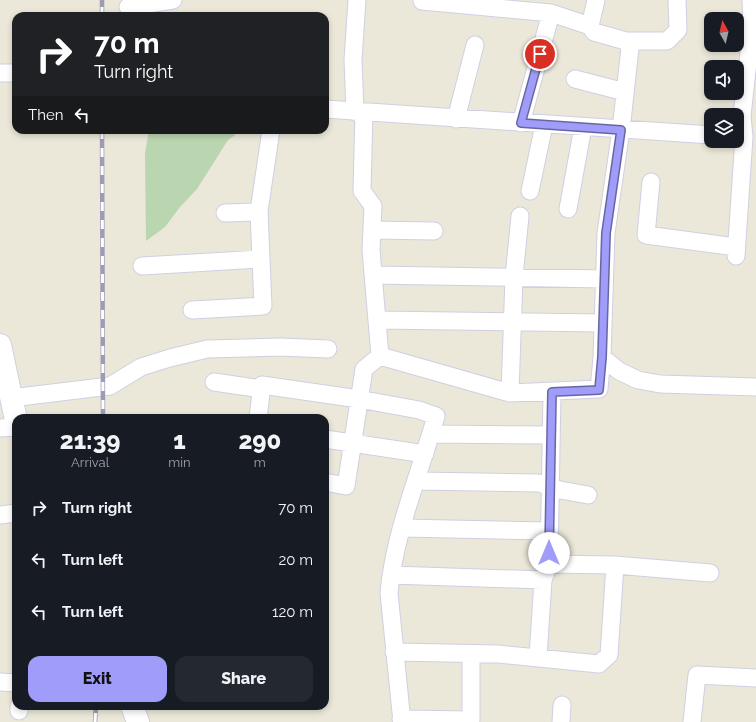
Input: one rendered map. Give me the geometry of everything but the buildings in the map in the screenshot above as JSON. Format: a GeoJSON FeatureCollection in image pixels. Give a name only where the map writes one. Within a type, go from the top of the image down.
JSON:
{"type":"FeatureCollection","features":[{"type":"Feature","properties":{"kind":"main road"},"geometry":{"type":"LineString","coordinates":[[0,345],[15,414]]}},
{"type":"Feature","properties":{"kind":"main road"},"geometry":{"type":"LineString","coordinates":[[134,710],[138,722]]}},
{"type":"Feature","properties":{"kind":"street"},"geometry":{"type":"LineString","coordinates":[[128,8],[173,0]]}},
{"type":"Feature","properties":{"kind":"street"},"geometry":{"type":"LineString","coordinates":[[357,0],[353,60],[360,112],[362,191],[373,206],[371,250],[380,356]]}},
{"type":"Feature","properties":{"kind":"street"},"geometry":{"type":"LineString","coordinates":[[422,0],[512,5],[551,13],[590,26],[594,32],[626,41],[667,41],[678,30],[677,0]]}},
{"type":"Feature","properties":{"kind":"street"},"geometry":{"type":"LineString","coordinates":[[590,26],[596,0]]}},
{"type":"Feature","properties":{"kind":"street"},"geometry":{"type":"LineString","coordinates":[[651,182],[646,235],[736,252],[746,137],[742,116],[752,25],[751,0]]}},
{"type":"Feature","properties":{"kind":"street"},"geometry":{"type":"LineString","coordinates":[[521,123],[551,13]]}},
{"type":"Feature","properties":{"kind":"street"},"geometry":{"type":"LineString","coordinates":[[380,356],[510,393],[599,390],[602,357],[606,233],[621,130],[630,48],[626,41]]}},
{"type":"Feature","properties":{"kind":"street"},"geometry":{"type":"LineString","coordinates":[[456,118],[475,45]]}},
{"type":"Feature","properties":{"kind":"street"},"geometry":{"type":"LineString","coordinates":[[0,73],[12,73]]}},
{"type":"Feature","properties":{"kind":"street"},"geometry":{"type":"LineString","coordinates":[[575,79],[625,92]]}},
{"type":"Feature","properties":{"kind":"street"},"geometry":{"type":"LineString","coordinates":[[329,109],[704,135]]}},
{"type":"Feature","properties":{"kind":"street"},"geometry":{"type":"LineString","coordinates":[[530,190],[544,125]]}},
{"type":"Feature","properties":{"kind":"street"},"geometry":{"type":"LineString","coordinates":[[568,209],[583,127]]}},
{"type":"Feature","properties":{"kind":"street"},"geometry":{"type":"LineString","coordinates":[[192,310],[263,306],[259,212],[270,134]]}},
{"type":"Feature","properties":{"kind":"street"},"geometry":{"type":"LineString","coordinates":[[225,213],[259,212]]}},
{"type":"Feature","properties":{"kind":"street"},"geometry":{"type":"LineString","coordinates":[[510,393],[514,322],[514,277],[520,216]]}},
{"type":"Feature","properties":{"kind":"street"},"geometry":{"type":"LineString","coordinates":[[372,230],[434,232]]}},
{"type":"Feature","properties":{"kind":"street"},"geometry":{"type":"LineString","coordinates":[[142,266],[261,259]]}},
{"type":"Feature","properties":{"kind":"street"},"geometry":{"type":"LineString","coordinates":[[373,275],[604,279]]}},
{"type":"Feature","properties":{"kind":"street"},"geometry":{"type":"LineString","coordinates":[[377,320],[603,322]]}},
{"type":"Feature","properties":{"kind":"street"},"geometry":{"type":"LineString","coordinates":[[11,398],[110,386],[141,367],[207,349],[280,347],[328,349]]}},
{"type":"Feature","properties":{"kind":"street"},"geometry":{"type":"LineString","coordinates":[[329,483],[346,486],[364,368],[380,356]]}},
{"type":"Feature","properties":{"kind":"street"},"geometry":{"type":"LineString","coordinates":[[602,357],[619,371],[638,380],[660,384],[756,387]]}},
{"type":"Feature","properties":{"kind":"street"},"geometry":{"type":"LineString","coordinates":[[214,382],[262,389]]}},
{"type":"Feature","properties":{"kind":"street"},"geometry":{"type":"LineString","coordinates":[[259,414],[262,385],[359,399],[419,410],[436,416],[402,528],[391,575],[389,593],[401,721],[471,720],[471,654]]}},
{"type":"Feature","properties":{"kind":"street"},"geometry":{"type":"LineString","coordinates":[[538,658],[543,580],[549,564],[548,531],[552,392]]}},
{"type":"Feature","properties":{"kind":"street"},"geometry":{"type":"LineString","coordinates":[[0,428],[12,426]]}},
{"type":"Feature","properties":{"kind":"street"},"geometry":{"type":"LineString","coordinates":[[431,434],[551,435]]}},
{"type":"Feature","properties":{"kind":"street"},"geometry":{"type":"LineString","coordinates":[[329,440],[425,454]]}},
{"type":"Feature","properties":{"kind":"street"},"geometry":{"type":"LineString","coordinates":[[417,481],[539,483],[560,490],[588,495]]}},
{"type":"Feature","properties":{"kind":"street"},"geometry":{"type":"LineString","coordinates":[[0,515],[12,514]]}},
{"type":"Feature","properties":{"kind":"street"},"geometry":{"type":"LineString","coordinates":[[402,528],[548,531]]}},
{"type":"Feature","properties":{"kind":"street"},"geometry":{"type":"LineString","coordinates":[[549,564],[616,565],[710,573]]}},
{"type":"Feature","properties":{"kind":"street"},"geometry":{"type":"LineString","coordinates":[[394,652],[498,654],[599,664],[609,655],[616,565]]}},
{"type":"Feature","properties":{"kind":"street"},"geometry":{"type":"LineString","coordinates":[[391,575],[543,580]]}},
{"type":"Feature","properties":{"kind":"street"},"geometry":{"type":"LineString","coordinates":[[692,722],[697,675],[756,678]]}},
{"type":"Feature","properties":{"kind":"street"},"geometry":{"type":"LineString","coordinates":[[0,682],[12,683]]}},
{"type":"Feature","properties":{"kind":"street"},"geometry":{"type":"LineString","coordinates":[[561,722],[562,705]]}},
{"type":"Feature","properties":{"kind":"green space"},"geometry":{"type":"Polygon","coordinates":[[[148,134],[236,134],[228,140],[197,189],[180,207],[165,227],[146,241],[145,153],[148,134]]]}},
{"type":"Feature","properties":{"kind":"railway"},"geometry":{"type":"LineString","coordinates":[[102,0],[102,12]]}},
{"type":"Feature","properties":{"kind":"railway"},"geometry":{"type":"LineString","coordinates":[[102,134],[103,414]]}},
{"type":"Feature","properties":{"kind":"railway"},"geometry":{"type":"LineString","coordinates":[[95,722],[96,710]]}},
{"type":"Feature","properties":{"kind":"route"},"geometry":{"type":"LineString","coordinates":[[540,54],[521,123],[621,130],[606,233],[602,357],[599,390],[552,392],[548,531],[549,553]]}}]}
